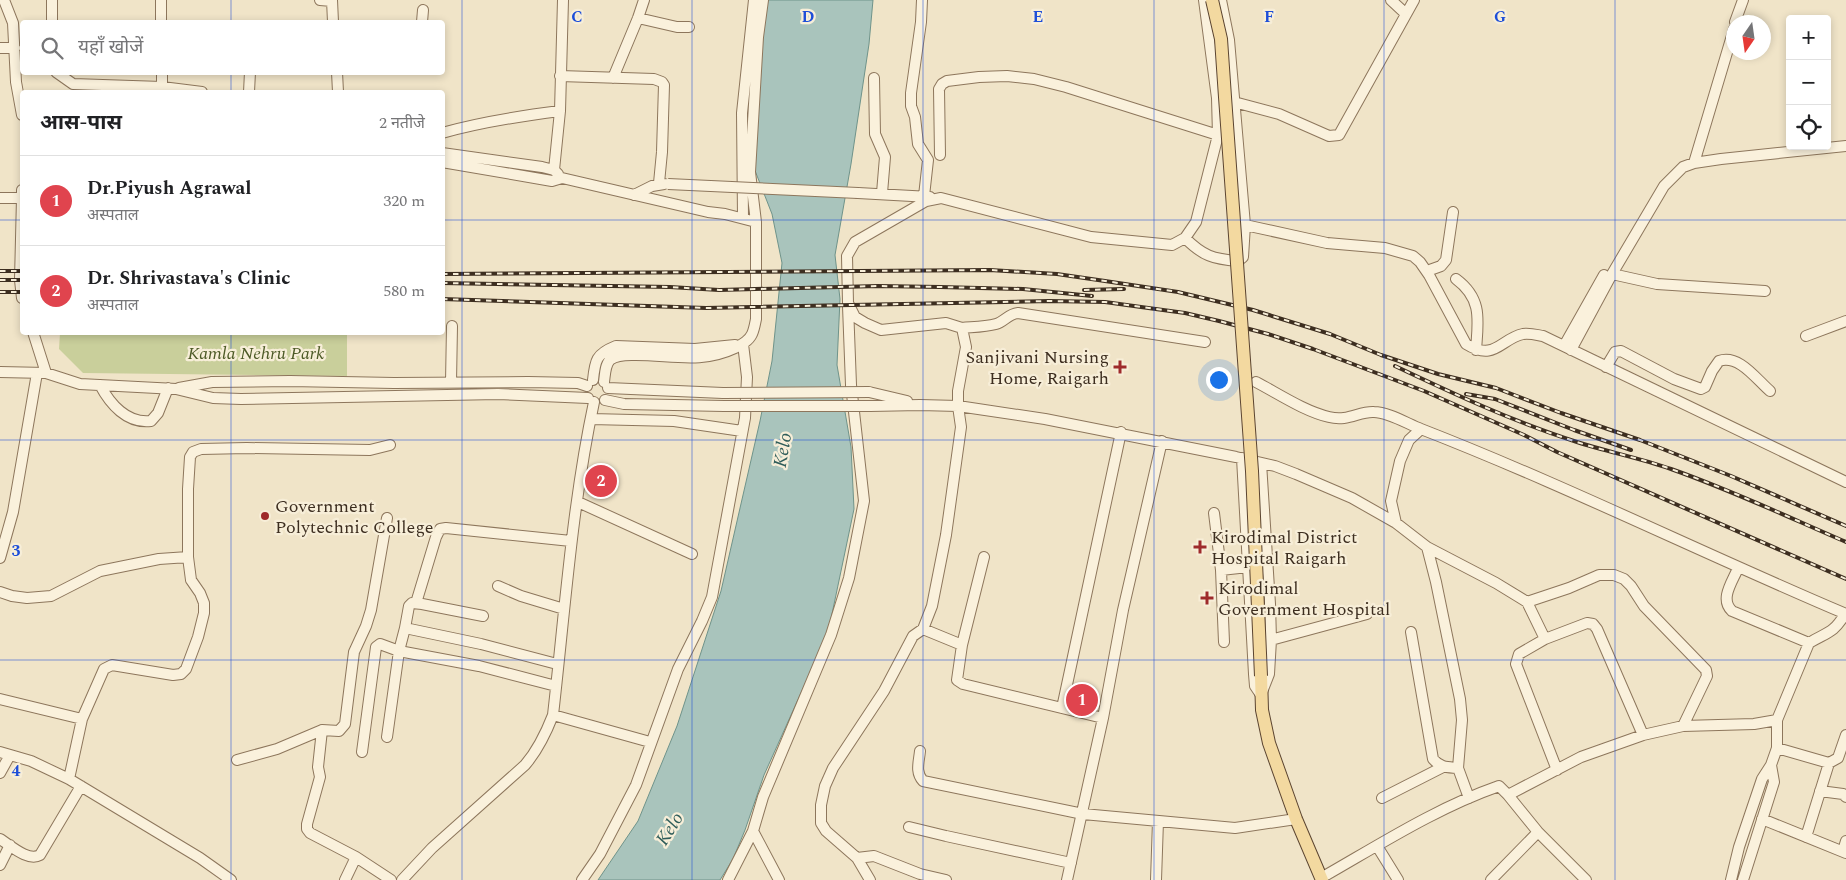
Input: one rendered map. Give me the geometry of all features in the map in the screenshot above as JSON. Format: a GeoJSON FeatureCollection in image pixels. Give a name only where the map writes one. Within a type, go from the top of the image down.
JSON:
{"type":"FeatureCollection","features":[{"type":"Feature","properties":{"kind":"main road"},"geometry":{"type":"LineString","coordinates":[[1212,0],[1221,39],[1252,470],[1261,695],[1270,743],[1296,819],[1321,879]]}},
{"type":"Feature","properties":{"kind":"street"},"geometry":{"type":"LineString","coordinates":[[4,0],[13,23],[16,82],[20,104]]}},
{"type":"Feature","properties":{"kind":"street"},"geometry":{"type":"LineString","coordinates":[[52,0],[52,20]]}},
{"type":"Feature","properties":{"kind":"street"},"geometry":{"type":"LineString","coordinates":[[161,0],[161,20]]}},
{"type":"Feature","properties":{"kind":"street"},"geometry":{"type":"LineString","coordinates":[[320,0],[332,0],[333,20]]}},
{"type":"Feature","properties":{"kind":"street"},"geometry":{"type":"LineString","coordinates":[[554,170],[560,111],[563,0]]}},
{"type":"Feature","properties":{"kind":"street"},"geometry":{"type":"LineString","coordinates":[[613,78],[644,0]]}},
{"type":"Feature","properties":{"kind":"street"},"geometry":{"type":"LineString","coordinates":[[743,218],[742,113],[754,0]]}},
{"type":"Feature","properties":{"kind":"street"},"geometry":{"type":"LineString","coordinates":[[595,400],[609,393],[598,384],[597,358],[604,351],[616,346],[695,349],[743,344],[752,334],[756,319],[756,222],[750,172],[758,37],[763,0]]}},
{"type":"Feature","properties":{"kind":"street"},"geometry":{"type":"LineString","coordinates":[[922,0],[911,106],[915,118],[918,144],[928,160],[924,196]]}},
{"type":"Feature","properties":{"kind":"street"},"geometry":{"type":"LineString","coordinates":[[634,195],[663,184],[924,196],[941,198],[1091,237],[1172,245],[1185,238],[1196,222],[1218,135],[1217,98],[1204,0]]}},
{"type":"Feature","properties":{"kind":"street"},"geometry":{"type":"LineString","coordinates":[[1185,238],[1199,252],[1225,260],[1238,261],[1243,257],[1245,225],[1229,40],[1221,0]]}},
{"type":"Feature","properties":{"kind":"street"},"geometry":{"type":"LineString","coordinates":[[1391,0],[1406,14]]}},
{"type":"Feature","properties":{"kind":"street"},"geometry":{"type":"LineString","coordinates":[[1234,102],[1280,114],[1329,136],[1339,135],[1414,0]]}},
{"type":"Feature","properties":{"kind":"street"},"geometry":{"type":"LineString","coordinates":[[1738,15],[1743,0]]}},
{"type":"Feature","properties":{"kind":"street"},"geometry":{"type":"LineString","coordinates":[[422,20],[423,10]]}},
{"type":"Feature","properties":{"kind":"street"},"geometry":{"type":"LineString","coordinates":[[638,18],[689,27]]}},
{"type":"Feature","properties":{"kind":"street"},"geometry":{"type":"LineString","coordinates":[[0,48],[15,48]]}},
{"type":"Feature","properties":{"kind":"street"},"geometry":{"type":"LineString","coordinates":[[1695,160],[1726,56]]}},
{"type":"Feature","properties":{"kind":"street"},"geometry":{"type":"LineString","coordinates":[[60,75],[73,84],[162,87],[186,90]]}},
{"type":"Feature","properties":{"kind":"street"},"geometry":{"type":"LineString","coordinates":[[162,75],[162,87]]}},
{"type":"Feature","properties":{"kind":"street"},"geometry":{"type":"LineString","coordinates":[[249,90],[250,75]]}},
{"type":"Feature","properties":{"kind":"street"},"geometry":{"type":"LineString","coordinates":[[337,75],[338,90]]}},
{"type":"Feature","properties":{"kind":"street"},"geometry":{"type":"LineString","coordinates":[[560,76],[654,79],[662,82],[664,85],[663,184]]}},
{"type":"Feature","properties":{"kind":"street"},"geometry":{"type":"LineString","coordinates":[[940,155],[939,89],[947,81],[979,77],[1007,76],[1034,79],[1066,87],[1218,135]]}},
{"type":"Feature","properties":{"kind":"street"},"geometry":{"type":"LineString","coordinates":[[874,78],[875,134],[885,157],[882,193]]}},
{"type":"Feature","properties":{"kind":"street"},"geometry":{"type":"LineString","coordinates":[[445,132],[506,118],[560,111]]}},
{"type":"Feature","properties":{"kind":"street"},"geometry":{"type":"LineString","coordinates":[[1831,142],[1846,140]]}},
{"type":"Feature","properties":{"kind":"street"},"geometry":{"type":"LineString","coordinates":[[1568,348],[1609,267],[1672,167],[1684,160],[1846,146]]}},
{"type":"Feature","properties":{"kind":"street"},"geometry":{"type":"LineString","coordinates":[[1568,348],[1664,186],[1683,167],[1695,160],[1786,147]]}},
{"type":"Feature","properties":{"kind":"street"},"geometry":{"type":"LineString","coordinates":[[445,153],[554,170],[562,178]]}},
{"type":"Feature","properties":{"kind":"street"},"geometry":{"type":"LineString","coordinates":[[445,163],[552,181],[562,178],[756,222]]}},
{"type":"Feature","properties":{"kind":"street"},"geometry":{"type":"LineString","coordinates":[[0,198],[20,198]]}},
{"type":"Feature","properties":{"kind":"street"},"geometry":{"type":"LineString","coordinates":[[728,880],[753,831],[763,797],[831,635],[849,578],[864,502],[853,404],[847,256],[855,242],[926,201],[941,198]]}},
{"type":"Feature","properties":{"kind":"street"},"geometry":{"type":"LineString","coordinates":[[1427,271],[1441,266],[1446,260],[1453,212]]}},
{"type":"Feature","properties":{"kind":"street"},"geometry":{"type":"LineString","coordinates":[[1245,225],[1327,243],[1385,248],[1413,256],[1427,271],[1466,344],[1476,350],[1491,350],[1525,334],[1543,336],[1845,480]]}},
{"type":"Feature","properties":{"kind":"street"},"geometry":{"type":"LineString","coordinates":[[1612,274],[1657,284],[1766,291]]}},
{"type":"Feature","properties":{"kind":"street"},"geometry":{"type":"LineString","coordinates":[[1456,279],[1472,295],[1477,308],[1476,350]]}},
{"type":"Feature","properties":{"kind":"street"},"geometry":{"type":"LineString","coordinates":[[848,303],[855,317],[881,330],[946,323],[962,328],[997,324],[1004,321],[1010,315],[1018,313],[1206,342]]}},
{"type":"Feature","properties":{"kind":"street"},"geometry":{"type":"LineString","coordinates":[[1806,336],[1846,321]]}},
{"type":"Feature","properties":{"kind":"street"},"geometry":{"type":"LineString","coordinates":[[451,382],[452,326]]}},
{"type":"Feature","properties":{"kind":"street"},"geometry":{"type":"LineString","coordinates":[[870,880],[858,858],[826,831],[820,823],[821,805],[825,786],[833,768],[884,690],[913,636],[923,629],[932,606],[946,535],[962,427],[958,406],[958,391],[966,347],[962,328]]}},
{"type":"Feature","properties":{"kind":"street"},"geometry":{"type":"LineString","coordinates":[[0,558],[13,512],[42,373],[34,335]]}},
{"type":"Feature","properties":{"kind":"street"},"geometry":{"type":"LineString","coordinates":[[582,880],[600,854],[636,785],[678,669],[712,597],[745,418],[747,377],[743,344]]}},
{"type":"Feature","properties":{"kind":"street"},"geometry":{"type":"LineString","coordinates":[[1606,367],[1615,352],[1621,351],[1674,379],[1701,389],[1705,387],[1718,361],[1730,359],[1739,363],[1770,391]]}},
{"type":"Feature","properties":{"kind":"street"},"geometry":{"type":"LineString","coordinates":[[0,372],[42,373],[80,384],[172,388],[212,382],[545,382],[723,393],[869,392],[920,405]]}},
{"type":"Feature","properties":{"kind":"street"},"geometry":{"type":"LineString","coordinates":[[1256,382],[1316,413],[1331,418],[1349,418],[1373,411],[1381,413],[1511,465],[1738,568],[1845,614],[1830,633],[1809,644],[1777,720],[1777,748],[1771,765],[1762,779],[1739,847],[1731,880]]}},
{"type":"Feature","properties":{"kind":"street"},"geometry":{"type":"LineString","coordinates":[[595,400],[586,392],[598,384]]}},
{"type":"Feature","properties":{"kind":"street"},"geometry":{"type":"LineString","coordinates":[[100,385],[106,397],[121,413],[146,422],[155,418],[172,388]]}},
{"type":"Feature","properties":{"kind":"street"},"geometry":{"type":"LineString","coordinates":[[172,388],[213,398],[242,399],[498,394],[595,400],[624,404],[958,406],[1045,418],[1121,432],[1275,466],[1352,498],[1396,523],[1427,547],[1496,583],[1527,602],[1545,639]]}},
{"type":"Feature","properties":{"kind":"street"},"geometry":{"type":"LineString","coordinates":[[402,880],[432,848],[525,765],[535,753],[553,715],[557,664],[572,541],[584,453],[595,400]]}},
{"type":"Feature","properties":{"kind":"street"},"geometry":{"type":"LineString","coordinates":[[591,419],[674,421],[742,431]]}},
{"type":"Feature","properties":{"kind":"street"},"geometry":{"type":"LineString","coordinates":[[1396,523],[1391,501],[1400,461],[1408,440],[1421,429]]}},
{"type":"Feature","properties":{"kind":"street"},"geometry":{"type":"LineString","coordinates":[[1062,708],[1121,432]]}},
{"type":"Feature","properties":{"kind":"street"},"geometry":{"type":"LineString","coordinates":[[1067,880],[1103,718],[1123,610],[1162,441]]}},
{"type":"Feature","properties":{"kind":"street"},"geometry":{"type":"LineString","coordinates":[[69,778],[82,719],[104,668],[112,665],[173,675],[181,674],[186,669],[198,637],[204,613],[204,603],[191,580],[188,557],[188,489],[190,457],[193,452],[200,449],[246,448],[370,450],[390,445]]}},
{"type":"Feature","properties":{"kind":"street"},"geometry":{"type":"LineString","coordinates":[[1242,458],[1254,674],[1255,686],[1261,695]]}},
{"type":"Feature","properties":{"kind":"street"},"geometry":{"type":"LineString","coordinates":[[1261,463],[1271,640],[1269,674],[1261,695]]}},
{"type":"Feature","properties":{"kind":"street"},"geometry":{"type":"LineString","coordinates":[[578,502],[692,554]]}},
{"type":"Feature","properties":{"kind":"street"},"geometry":{"type":"LineString","coordinates":[[1214,513],[1221,570],[1224,642]]}},
{"type":"Feature","properties":{"kind":"street"},"geometry":{"type":"LineString","coordinates":[[236,760],[277,749],[322,730],[339,731],[345,724],[354,652],[371,610],[388,518]]}},
{"type":"Feature","properties":{"kind":"street"},"geometry":{"type":"LineString","coordinates":[[416,603],[440,529],[446,528],[572,541]]}},
{"type":"Feature","properties":{"kind":"street"},"geometry":{"type":"LineString","coordinates":[[1427,547],[1460,699],[1462,720],[1458,768],[1469,798]]}},
{"type":"Feature","properties":{"kind":"street"},"geometry":{"type":"LineString","coordinates":[[0,592],[27,598],[51,596],[100,571],[159,559],[188,557]]}},
{"type":"Feature","properties":{"kind":"street"},"geometry":{"type":"LineString","coordinates":[[984,557],[962,646],[957,680],[960,683],[1103,718]]}},
{"type":"Feature","properties":{"kind":"street"},"geometry":{"type":"LineString","coordinates":[[1221,570],[1248,567]]}},
{"type":"Feature","properties":{"kind":"street"},"geometry":{"type":"LineString","coordinates":[[1738,568],[1725,599],[1728,607],[1732,611],[1809,644]]}},
{"type":"Feature","properties":{"kind":"street"},"geometry":{"type":"LineString","coordinates":[[1527,602],[1569,588],[1599,575],[1614,575],[1624,579],[1644,606],[1706,670],[1707,676],[1683,726]]}},
{"type":"Feature","properties":{"kind":"street"},"geometry":{"type":"LineString","coordinates":[[498,586],[521,596],[564,609]]}},
{"type":"Feature","properties":{"kind":"street"},"geometry":{"type":"LineString","coordinates":[[387,737],[399,650],[412,603],[483,616]]}},
{"type":"Feature","properties":{"kind":"street"},"geometry":{"type":"LineString","coordinates":[[1271,640],[1368,614]]}},
{"type":"Feature","properties":{"kind":"street"},"geometry":{"type":"LineString","coordinates":[[1558,770],[1516,664],[1519,654],[1545,639],[1588,623],[1593,624],[1597,629],[1643,736]]}},
{"type":"Feature","properties":{"kind":"street"},"geometry":{"type":"LineString","coordinates":[[405,628],[481,644],[557,664]]}},
{"type":"Feature","properties":{"kind":"street"},"geometry":{"type":"LineString","coordinates":[[923,629],[962,646]]}},
{"type":"Feature","properties":{"kind":"street"},"geometry":{"type":"LineString","coordinates":[[1411,632],[1433,759],[1438,765],[1443,767],[1458,768]]}},
{"type":"Feature","properties":{"kind":"street"},"geometry":{"type":"LineString","coordinates":[[362,752],[376,647],[380,644],[399,650],[479,666],[556,686]]}},
{"type":"Feature","properties":{"kind":"street"},"geometry":{"type":"LineString","coordinates":[[0,699],[82,719]]}},
{"type":"Feature","properties":{"kind":"street"},"geometry":{"type":"LineString","coordinates":[[553,715],[650,742]]}},
{"type":"Feature","properties":{"kind":"street"},"geometry":{"type":"LineString","coordinates":[[1508,794],[1582,757],[1643,736],[1683,726],[1754,724],[1777,720]]}},
{"type":"Feature","properties":{"kind":"street"},"geometry":{"type":"LineString","coordinates":[[322,730],[318,767],[320,777],[307,828],[310,833],[391,880]]}},
{"type":"Feature","properties":{"kind":"street"},"geometry":{"type":"LineString","coordinates":[[1806,837],[1829,763],[1838,758],[1846,735]]}},
{"type":"Feature","properties":{"kind":"street"},"geometry":{"type":"LineString","coordinates":[[1777,748],[1829,763]]}},
{"type":"Feature","properties":{"kind":"street"},"geometry":{"type":"LineString","coordinates":[[920,751],[917,771],[923,781],[1082,814],[1235,828],[1296,819]]}},
{"type":"Feature","properties":{"kind":"street"},"geometry":{"type":"LineString","coordinates":[[0,773],[5,753],[31,761],[69,778],[200,858],[231,880]]}},
{"type":"Feature","properties":{"kind":"street"},"geometry":{"type":"LineString","coordinates":[[1743,880],[1774,782],[1771,765]]}},
{"type":"Feature","properties":{"kind":"street"},"geometry":{"type":"LineString","coordinates":[[1382,798],[1443,767]]}},
{"type":"Feature","properties":{"kind":"street"},"geometry":{"type":"LineString","coordinates":[[0,839],[36,858],[40,855],[82,786]]}},
{"type":"Feature","properties":{"kind":"street"},"geometry":{"type":"LineString","coordinates":[[1321,879],[1436,813],[1499,786],[1508,794],[1538,832],[1586,880]]}},
{"type":"Feature","properties":{"kind":"street"},"geometry":{"type":"LineString","coordinates":[[1820,791],[1846,796]]}},
{"type":"Feature","properties":{"kind":"street"},"geometry":{"type":"LineString","coordinates":[[1762,819],[1845,852],[1846,841]]}},
{"type":"Feature","properties":{"kind":"street"},"geometry":{"type":"LineString","coordinates":[[1156,880],[1158,821]]}},
{"type":"Feature","properties":{"kind":"street"},"geometry":{"type":"LineString","coordinates":[[909,826],[946,836],[1071,863]]}},
{"type":"Feature","properties":{"kind":"street"},"geometry":{"type":"LineString","coordinates":[[753,831],[779,880]]}},
{"type":"Feature","properties":{"kind":"street"},"geometry":{"type":"LineString","coordinates":[[1491,880],[1538,832]]}},
{"type":"Feature","properties":{"kind":"street"},"geometry":{"type":"LineString","coordinates":[[0,865],[10,844]]}},
{"type":"Feature","properties":{"kind":"street"},"geometry":{"type":"LineString","coordinates":[[1377,846],[1398,880]]}},
{"type":"Feature","properties":{"kind":"street"},"geometry":{"type":"LineString","coordinates":[[1739,847],[1752,852]]}},
{"type":"Feature","properties":{"kind":"street"},"geometry":{"type":"LineString","coordinates":[[858,858],[874,856],[920,874],[946,880]]}},
{"type":"Feature","properties":{"kind":"street"},"geometry":{"type":"LineString","coordinates":[[345,880],[356,858]]}},
{"type":"Feature","properties":{"kind":"green space","name":"Kamla Nehru Park"},"geometry":{"type":"Polygon","coordinates":[[[60,335],[347,335],[347,376],[83,373],[59,349],[60,335]]]}},
{"type":"Feature","properties":{"kind":"water","name":"Kelo"},"geometry":{"type":"Polygon","coordinates":[[[768,0],[873,0],[869,44],[835,255],[840,299],[837,365],[851,447],[854,509],[828,633],[764,775],[733,859],[720,880],[598,880],[638,821],[677,726],[721,591],[772,361],[782,263],[772,214],[752,163],[757,72],[768,0]]]}},
{"type":"Feature","properties":{"kind":"railway"},"geometry":{"type":"LineString","coordinates":[[445,274],[990,270],[1057,274],[1178,292],[1253,310],[1330,334],[1381,355],[1438,374],[1496,388],[1640,440],[1731,476],[1846,526]]}},
{"type":"Feature","properties":{"kind":"railway"},"geometry":{"type":"LineString","coordinates":[[0,271],[20,271]]}},
{"type":"Feature","properties":{"kind":"railway"},"geometry":{"type":"LineString","coordinates":[[0,280],[20,280]]}},
{"type":"Feature","properties":{"kind":"railway"},"geometry":{"type":"LineString","coordinates":[[445,283],[670,287],[719,290],[878,286],[940,287],[1023,289],[1092,296]]}},
{"type":"Feature","properties":{"kind":"railway"},"geometry":{"type":"LineString","coordinates":[[1084,290],[1124,289]]}},
{"type":"Feature","properties":{"kind":"railway"},"geometry":{"type":"LineString","coordinates":[[0,292],[20,292]]}},
{"type":"Feature","properties":{"kind":"railway"},"geometry":{"type":"LineString","coordinates":[[445,299],[706,308],[1049,301],[1105,302],[1185,313],[1268,334],[1424,391],[1524,435],[1557,452],[1846,579]]}},
{"type":"Feature","properties":{"kind":"railway"},"geometry":{"type":"LineString","coordinates":[[1395,366],[1530,426],[1693,477],[1846,542]]}},
{"type":"Feature","properties":{"kind":"railway"},"geometry":{"type":"LineString","coordinates":[[1466,394],[1495,399],[1631,450]]}},
{"type":"Feature","properties":{"kind":"place","name":"Sanjivani Nursing Home, Raigarh"},"geometry":{"type":"Point","coordinates":[1120,367]}},
{"type":"Feature","properties":{"kind":"place","name":"Dr. Shrivastava's Clinic"},"geometry":{"type":"Point","coordinates":[601,481]}},
{"type":"Feature","properties":{"kind":"place","name":"Government Polytechnic College"},"geometry":{"type":"Point","coordinates":[265,516]}},
{"type":"Feature","properties":{"kind":"place","name":"Kirodimal District Hospital Raigarh"},"geometry":{"type":"Point","coordinates":[1200,547]}},
{"type":"Feature","properties":{"kind":"place","name":"Kirodimal Government Hospital"},"geometry":{"type":"Point","coordinates":[1207,598]}},
{"type":"Feature","properties":{"kind":"place","name":"Dr.Piyush Agrawal"},"geometry":{"type":"Point","coordinates":[1082,700]}}]}
